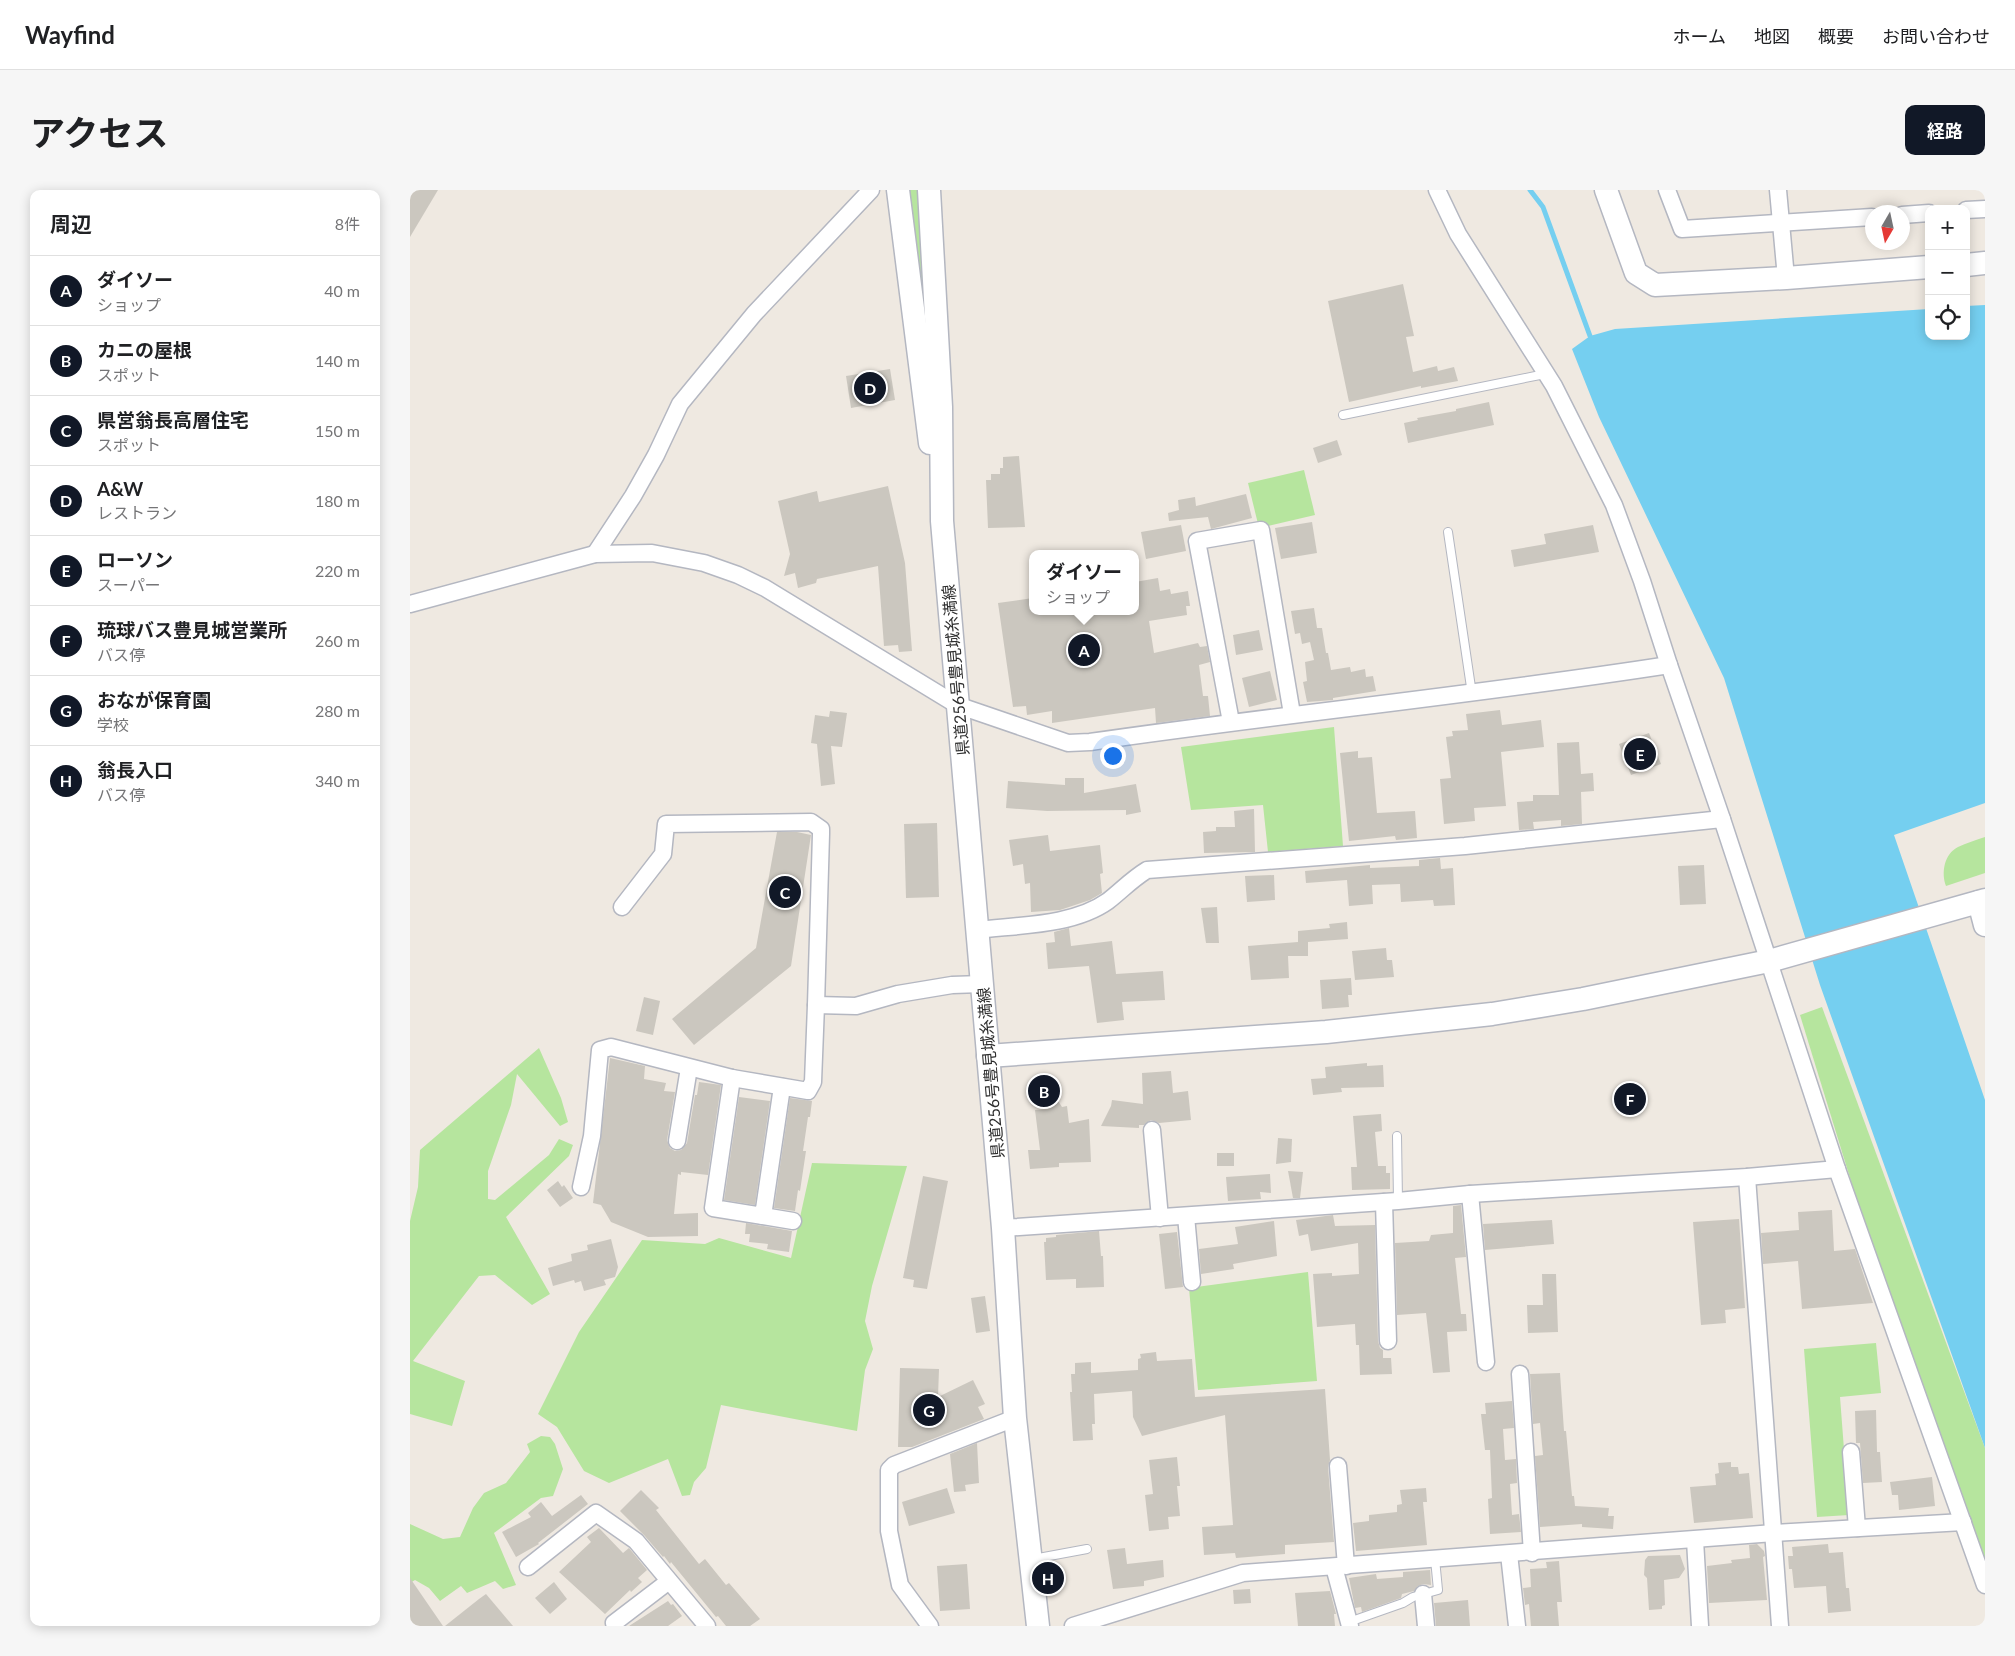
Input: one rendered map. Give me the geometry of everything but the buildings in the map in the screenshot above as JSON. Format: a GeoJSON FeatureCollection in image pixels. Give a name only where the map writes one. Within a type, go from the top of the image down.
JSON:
{"type":"FeatureCollection","features":[{"type":"Feature","properties":{"kind":"main road","name":"県道256号豊見城糸満線"},"geometry":{"type":"LineString","coordinates":[[898,190],[924,406],[942,521]]}},
{"type":"Feature","properties":{"kind":"main road","name":"県道256号豊見城糸満線"},"geometry":{"type":"LineString","coordinates":[[929,190],[941,407],[942,521],[1003,1228],[1015,1418],[1038,1626]]}},
{"type":"Feature","properties":{"kind":"main road"},"geometry":{"type":"LineString","coordinates":[[1606,190],[1636,273],[1655,285],[1925,268]]}},
{"type":"Feature","properties":{"kind":"main road"},"geometry":{"type":"LineString","coordinates":[[1970,265],[1985,263]]}},
{"type":"Feature","properties":{"kind":"main road"},"geometry":{"type":"LineString","coordinates":[[988,1056],[1326,1032],[1492,1014],[1583,999],[1769,961],[1982,901],[1985,925]]}},
{"type":"Feature","properties":{"kind":"street"},"geometry":{"type":"LineString","coordinates":[[595,554],[633,496],[656,455],[680,404],[754,314],[871,190]]}},
{"type":"Feature","properties":{"kind":"street"},"geometry":{"type":"LineString","coordinates":[[1437,190],[1458,234],[1554,386],[1614,505],[1642,581],[1668,665],[1722,819],[1837,1169],[1985,1585]]}},
{"type":"Feature","properties":{"kind":"street"},"geometry":{"type":"LineString","coordinates":[[1667,190],[1682,229],[1865,217]]}},
{"type":"Feature","properties":{"kind":"street"},"geometry":{"type":"LineString","coordinates":[[1778,190],[1786,278]]}},
{"type":"Feature","properties":{"kind":"street"},"geometry":{"type":"LineString","coordinates":[[1970,210],[1985,209]]}},
{"type":"Feature","properties":{"kind":"street"},"geometry":{"type":"LineString","coordinates":[[1910,214],[1925,213]]}},
{"type":"Feature","properties":{"kind":"street"},"geometry":{"type":"LineString","coordinates":[[1231,722],[1197,541],[1261,530],[1292,714]]}},
{"type":"Feature","properties":{"kind":"street"},"geometry":{"type":"LineString","coordinates":[[410,604],[595,554],[652,553],[704,563],[738,575],[797,606],[957,705],[1068,743],[1090,742],[1292,714],[1472,694],[1668,665]]}},
{"type":"Feature","properties":{"kind":"street"},"geometry":{"type":"LineString","coordinates":[[978,930],[1066,919],[1089,912],[1107,901],[1147,870],[1466,846],[1722,819]]}},
{"type":"Feature","properties":{"kind":"street"},"geometry":{"type":"LineString","coordinates":[[581,1187],[592,1136],[600,1050],[611,1047],[732,1078],[808,1091],[813,1082],[821,829],[811,822],[666,824],[663,854],[622,907]]}},
{"type":"Feature","properties":{"kind":"street"},"geometry":{"type":"LineString","coordinates":[[816,1004],[856,1006],[898,994],[952,985],[982,984]]}},
{"type":"Feature","properties":{"kind":"street"},"geometry":{"type":"LineString","coordinates":[[677,1141],[689,1068]]}},
{"type":"Feature","properties":{"kind":"street"},"geometry":{"type":"LineString","coordinates":[[732,1078],[713,1208],[792,1220]]}},
{"type":"Feature","properties":{"kind":"street"},"geometry":{"type":"LineString","coordinates":[[763,1216],[782,1087]]}},
{"type":"Feature","properties":{"kind":"street"},"geometry":{"type":"LineString","coordinates":[[1152,1130],[1160,1218]]}},
{"type":"Feature","properties":{"kind":"street"},"geometry":{"type":"LineString","coordinates":[[1003,1228],[1391,1202],[1470,1194],[1747,1177],[1837,1169]]}},
{"type":"Feature","properties":{"kind":"street"},"geometry":{"type":"LineString","coordinates":[[1747,1177],[1780,1626]]}},
{"type":"Feature","properties":{"kind":"street"},"geometry":{"type":"LineString","coordinates":[[1470,1194],[1486,1362]]}},
{"type":"Feature","properties":{"kind":"street"},"geometry":{"type":"LineString","coordinates":[[1388,1341],[1391,1202]]}},
{"type":"Feature","properties":{"kind":"street"},"geometry":{"type":"LineString","coordinates":[[1186,1216],[1192,1282]]}},
{"type":"Feature","properties":{"kind":"street"},"geometry":{"type":"LineString","coordinates":[[1520,1374],[1532,1553]]}},
{"type":"Feature","properties":{"kind":"street"},"geometry":{"type":"LineString","coordinates":[[930,1626],[900,1586],[889,1531],[890,1470],[894,1465],[1015,1418]]}},
{"type":"Feature","properties":{"kind":"street"},"geometry":{"type":"LineString","coordinates":[[1851,1452],[1857,1528]]}},
{"type":"Feature","properties":{"kind":"street"},"geometry":{"type":"LineString","coordinates":[[1338,1466],[1340,1566],[1349,1624]]}},
{"type":"Feature","properties":{"kind":"street"},"geometry":{"type":"LineString","coordinates":[[528,1567],[596,1513],[636,1540],[707,1626]]}},
{"type":"Feature","properties":{"kind":"street"},"geometry":{"type":"LineString","coordinates":[[1073,1626],[1243,1573],[1857,1528],[1963,1522]]}},
{"type":"Feature","properties":{"kind":"street"},"geometry":{"type":"LineString","coordinates":[[1695,1540],[1700,1626]]}},
{"type":"Feature","properties":{"kind":"street"},"geometry":{"type":"LineString","coordinates":[[1509,1554],[1517,1626]]}},
{"type":"Feature","properties":{"kind":"street"},"geometry":{"type":"LineString","coordinates":[[615,1626],[614,1623],[669,1581]]}},
{"type":"Feature","properties":{"kind":"street"},"geometry":{"type":"LineString","coordinates":[[1423,1594],[1426,1626]]}},
{"type":"Feature","properties":{"kind":"lane"},"geometry":{"type":"LineString","coordinates":[[1343,415],[1545,374]]}},
{"type":"Feature","properties":{"kind":"lane"},"geometry":{"type":"LineString","coordinates":[[1448,532],[1472,694]]}},
{"type":"Feature","properties":{"kind":"lane"},"geometry":{"type":"LineString","coordinates":[[1391,1202],[1397,1136]]}},
{"type":"Feature","properties":{"kind":"lane"},"geometry":{"type":"LineString","coordinates":[[1031,1559],[1087,1550]]}},
{"type":"Feature","properties":{"kind":"lane"},"geometry":{"type":"LineString","coordinates":[[1349,1624],[1403,1603],[1413,1597],[1438,1590],[1434,1559]]}},
{"type":"Feature","properties":{"kind":"green space"},"geometry":{"type":"Polygon","coordinates":[[[909,190],[917,190],[925,294],[922,294],[909,190]]]}},
{"type":"Feature","properties":{"kind":"green space"},"geometry":{"type":"Polygon","coordinates":[[[1304,470],[1315,515],[1259,528],[1248,483],[1304,470]]]}},
{"type":"Feature","properties":{"kind":"green space"},"geometry":{"type":"Polygon","coordinates":[[[1334,727],[1343,846],[1268,852],[1263,805],[1191,810],[1181,747],[1334,727]]]}},
{"type":"Feature","properties":{"kind":"green space"},"geometry":{"type":"Polygon","coordinates":[[[1985,837],[1985,873],[1946,886],[1945,864],[1953,850],[1985,837]]]}},
{"type":"Feature","properties":{"kind":"green space"},"geometry":{"type":"Polygon","coordinates":[[[1822,1007],[1985,1448],[1985,1562],[1854,1191],[1800,1015],[1822,1007]]]}},
{"type":"Feature","properties":{"kind":"green space"},"geometry":{"type":"Polygon","coordinates":[[[539,1048],[561,1098],[568,1122],[560,1126],[517,1074],[511,1105],[488,1171],[488,1199],[495,1200],[549,1155],[559,1139],[573,1145],[569,1156],[506,1217],[550,1294],[532,1305],[495,1275],[479,1276],[413,1361],[465,1381],[452,1426],[410,1414],[410,1221],[418,1187],[420,1150],[539,1048]]]}},
{"type":"Feature","properties":{"kind":"green space"},"geometry":{"type":"Polygon","coordinates":[[[812,1163],[907,1166],[872,1286],[865,1321],[873,1349],[865,1370],[857,1431],[721,1405],[706,1468],[694,1482],[690,1495],[682,1496],[668,1459],[609,1483],[584,1471],[557,1427],[538,1414],[579,1332],[642,1240],[705,1244],[719,1238],[791,1258],[812,1163]]]}},
{"type":"Feature","properties":{"kind":"green space"},"geometry":{"type":"Polygon","coordinates":[[[1308,1272],[1317,1381],[1198,1390],[1189,1288],[1308,1272]]]}},
{"type":"Feature","properties":{"kind":"green space"},"geometry":{"type":"Polygon","coordinates":[[[1876,1343],[1881,1393],[1840,1397],[1849,1515],[1817,1517],[1804,1349],[1876,1343]]]}},
{"type":"Feature","properties":{"kind":"green space"},"geometry":{"type":"Polygon","coordinates":[[[541,1436],[550,1437],[555,1444],[563,1469],[553,1496],[541,1498],[494,1533],[516,1585],[503,1589],[495,1581],[467,1593],[461,1586],[440,1601],[429,1588],[415,1580],[410,1583],[410,1524],[443,1539],[460,1537],[473,1508],[484,1493],[506,1483],[530,1452],[527,1444],[541,1436]]]}},
{"type":"Feature","properties":{"kind":"water"},"geometry":{"type":"Polygon","coordinates":[[[1985,305],[1985,803],[1894,835],[1985,1100],[1985,1448],[1820,985],[1724,678],[1599,417],[1572,349],[1590,336],[1615,329],[1925,309],[1925,340],[1970,340],[1970,306],[1985,305]]]}},
{"type":"Feature","properties":{"kind":"waterway"},"geometry":{"type":"LineString","coordinates":[[1530,190],[1543,207],[1590,336]]}},
{"type":"Feature","properties":{"kind":"place","name":"A&W"},"geometry":{"type":"Point","coordinates":[870,388]}},
{"type":"Feature","properties":{"kind":"place","name":"ダイソー"},"geometry":{"type":"Point","coordinates":[1084,650]}},
{"type":"Feature","properties":{"kind":"place","name":"ローソン"},"geometry":{"type":"Point","coordinates":[1640,754]}},
{"type":"Feature","properties":{"kind":"place","name":"県営翁長高層住宅"},"geometry":{"type":"Point","coordinates":[785,892]}},
{"type":"Feature","properties":{"kind":"place","name":"カニの屋根"},"geometry":{"type":"Point","coordinates":[1044,1091]}},
{"type":"Feature","properties":{"kind":"place","name":"琉球バス豊見城営業所"},"geometry":{"type":"Point","coordinates":[1630,1099]}},
{"type":"Feature","properties":{"kind":"place","name":"おなが保育園"},"geometry":{"type":"Point","coordinates":[929,1410]}},
{"type":"Feature","properties":{"kind":"place","name":"翁長入口"},"geometry":{"type":"Point","coordinates":[1048,1578]}}]}
